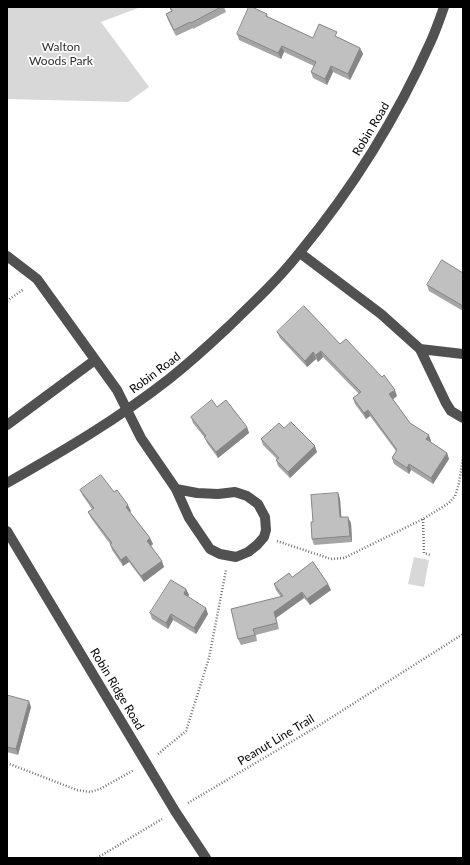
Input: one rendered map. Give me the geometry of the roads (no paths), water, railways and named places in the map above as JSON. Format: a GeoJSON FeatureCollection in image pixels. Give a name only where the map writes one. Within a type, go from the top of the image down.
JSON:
{"type":"FeatureCollection","features":[{"type":"Feature","properties":{"kind":"street","name":"Robin Road"},"geometry":{"type":"LineString","coordinates":[[7,483],[81,440],[169,379],[195,358],[253,304],[300,253],[348,189],[375,149],[400,105],[432,40],[444,7]]}},
{"type":"Feature","properties":{"kind":"street"},"geometry":{"type":"LineString","coordinates":[[300,253],[381,314],[420,349],[446,403],[451,411],[463,418]]}},
{"type":"Feature","properties":{"kind":"street","name":"Robin Road"},"geometry":{"type":"LineString","coordinates":[[7,256],[37,279],[116,390],[141,438],[176,489],[189,518],[210,548],[220,554],[236,557],[248,552],[264,537],[266,530],[265,517],[258,504],[247,496],[235,492],[218,494],[197,493],[176,489]]}},
{"type":"Feature","properties":{"kind":"street"},"geometry":{"type":"LineString","coordinates":[[420,349],[463,354]]}},
{"type":"Feature","properties":{"kind":"street"},"geometry":{"type":"LineString","coordinates":[[7,425],[95,360]]}},
{"type":"Feature","properties":{"kind":"street","name":"Robin Ridge Road"},"geometry":{"type":"LineString","coordinates":[[7,531],[175,811],[206,858]]}},
{"type":"Feature","properties":{"kind":"park label","name":"Walton Woods Park"},"geometry":{"type":"Point","coordinates":[61,54]}}]}
